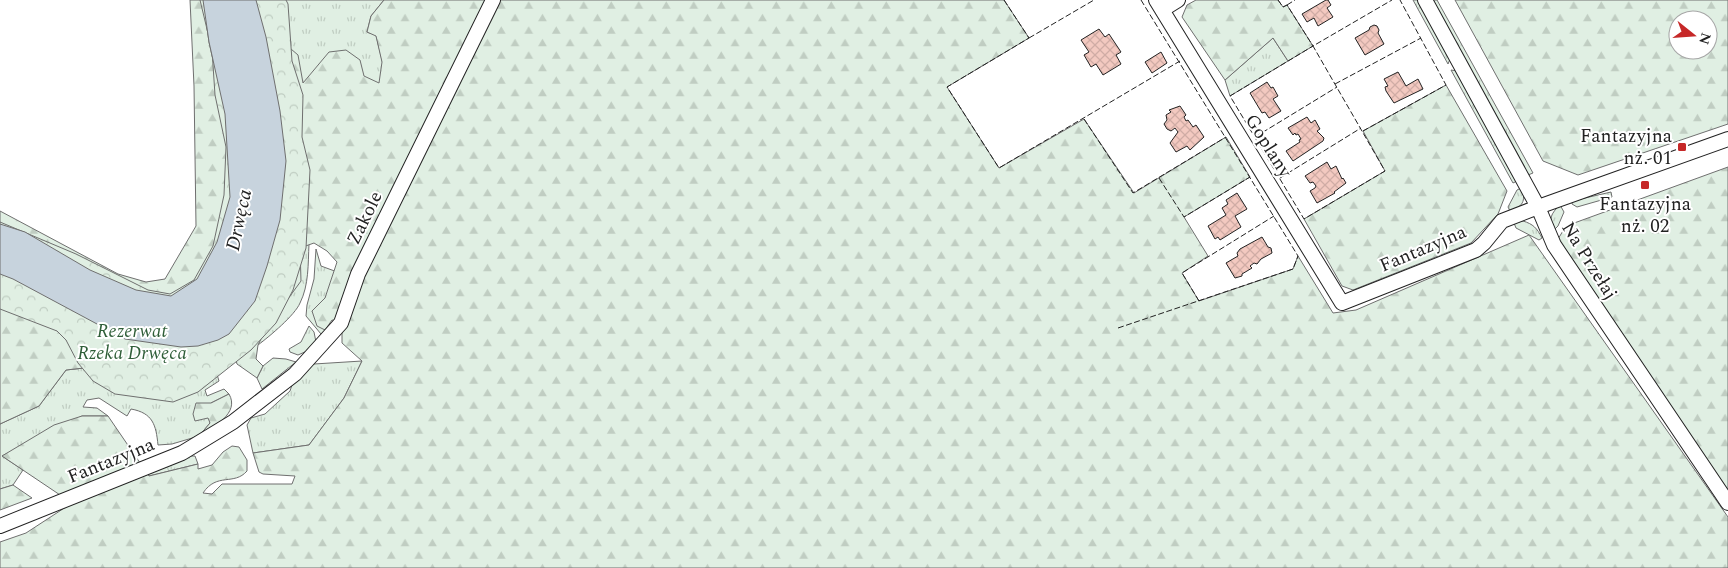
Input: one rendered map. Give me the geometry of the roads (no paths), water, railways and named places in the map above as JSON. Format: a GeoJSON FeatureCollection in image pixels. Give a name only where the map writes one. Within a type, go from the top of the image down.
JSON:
{"type":"FeatureCollection","features":[{"type":"Feature","properties":{"kind":"street","name":"Zakole"},"geometry":{"type":"LineString","coordinates":[[233,422],[295,374],[341,323],[358,274],[493,0]]}},
{"type":"Feature","properties":{"kind":"street","name":"Goplany"},"geometry":{"type":"LineString","coordinates":[[1178,0],[1159,5],[1342,303]]}},
{"type":"Feature","properties":{"kind":"street","name":"Na Przełaj"},"geometry":{"type":"LineString","coordinates":[[1424,0],[1538,206],[1554,245],[1728,503]]}},
{"type":"Feature","properties":{"kind":"street","name":"Fantazyjna"},"geometry":{"type":"LineString","coordinates":[[1342,303],[1476,250],[1502,221],[1538,206],[1728,139]]}},
{"type":"Feature","properties":{"kind":"street","name":"Fantazyjna"},"geometry":{"type":"LineString","coordinates":[[0,526],[182,453],[233,422]]}},
{"type":"Feature","properties":{"kind":"water","name":"Drwęca"},"geometry":{"type":"Polygon","coordinates":[[[203,0],[256,0],[266,37],[280,111],[286,161],[280,220],[255,301],[229,334],[218,340],[198,346],[181,347],[125,339],[13,279],[0,274],[0,224],[25,232],[90,270],[136,290],[171,296],[197,279],[217,242],[230,197],[225,114],[209,42],[203,0]]]}},
{"type":"Feature","properties":{"kind":"place","name":"Fantazyjna nż. 01"},"geometry":{"type":"Point","coordinates":[1682,147]}},
{"type":"Feature","properties":{"kind":"place","name":"Fantazyjna nż. 02"},"geometry":{"type":"Point","coordinates":[1645,185]}},
{"type":"Feature","properties":{"kind":"park label","name":"Rezerwat Rzeka Drwęca"},"geometry":{"type":"Point","coordinates":[132,342]}}]}
